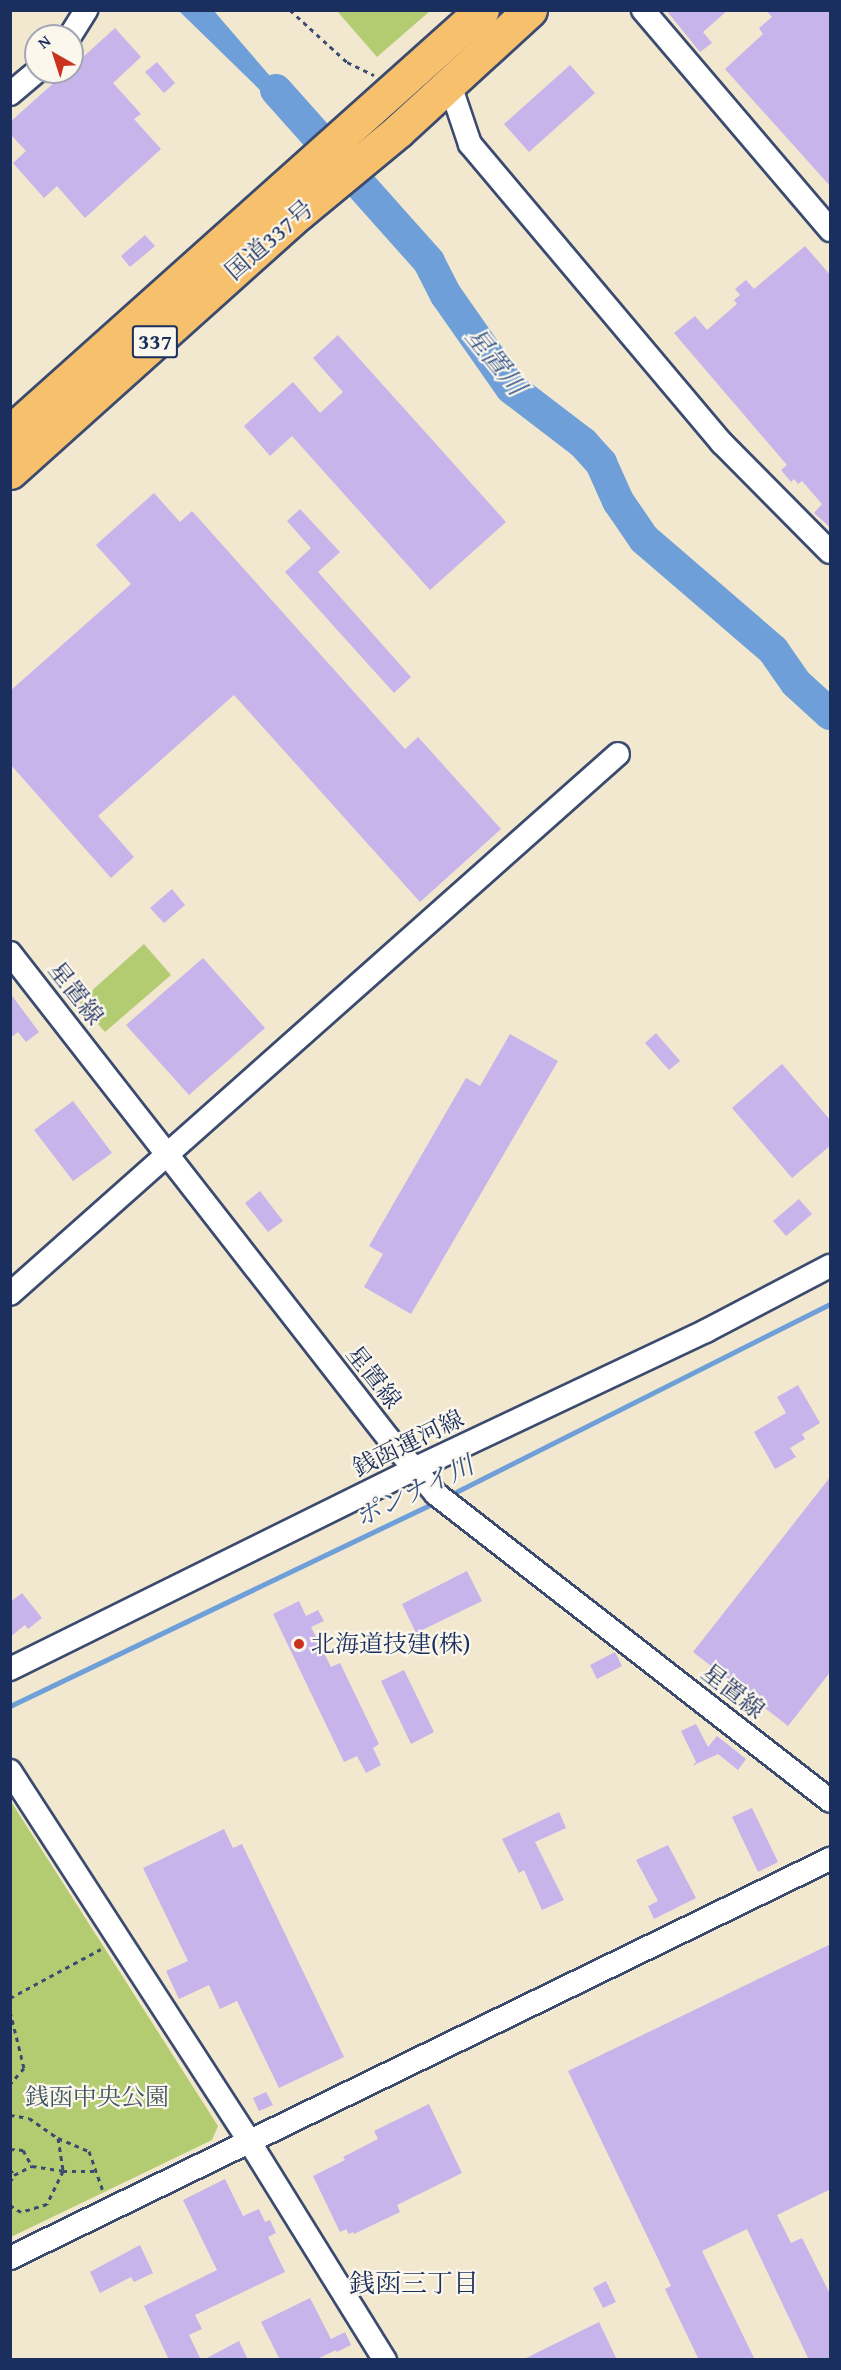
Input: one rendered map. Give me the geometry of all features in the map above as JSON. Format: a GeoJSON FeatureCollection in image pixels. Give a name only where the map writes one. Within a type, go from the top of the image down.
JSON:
{"type":"FeatureCollection","features":[{"type":"Feature","properties":{"kind":"highway","name":"国道337号"},"geometry":{"type":"LineString","coordinates":[[10,472],[289,202],[372,109],[482,10]]}},
{"type":"Feature","properties":{"kind":"highway","name":"国道337号"},"geometry":{"type":"LineString","coordinates":[[10,432],[289,202],[398,131],[530,10]]}},
{"type":"Feature","properties":{"kind":"street"},"geometry":{"type":"LineString","coordinates":[[77,24],[86,10]]}},
{"type":"Feature","properties":{"kind":"street"},"geometry":{"type":"LineString","coordinates":[[643,10],[831,231]]}},
{"type":"Feature","properties":{"kind":"street"},"geometry":{"type":"LineString","coordinates":[[10,94],[24,82]]}},
{"type":"Feature","properties":{"kind":"street"},"geometry":{"type":"LineString","coordinates":[[450,85],[470,144],[722,443],[831,552]]}},
{"type":"Feature","properties":{"kind":"street"},"geometry":{"type":"LineString","coordinates":[[10,1294],[618,753]]}},
{"type":"Feature","properties":{"kind":"street","name":"星置線"},"geometry":{"type":"LineString","coordinates":[[10,953],[389,1439],[444,1501],[831,1801]]}},
{"type":"Feature","properties":{"kind":"street","name":"銭函運河線"},"geometry":{"type":"LineString","coordinates":[[10,1669],[416,1468],[706,1331],[831,1266]]}},
{"type":"Feature","properties":{"kind":"street"},"geometry":{"type":"LineString","coordinates":[[10,1771],[249,2141],[385,2360]]}},
{"type":"Feature","properties":{"kind":"street"},"geometry":{"type":"LineString","coordinates":[[10,2258],[831,1859]]}},
{"type":"Feature","properties":{"kind":"path"},"geometry":{"type":"LineString","coordinates":[[290,10],[347,62],[398,85]]}},
{"type":"Feature","properties":{"kind":"path"},"geometry":{"type":"LineString","coordinates":[[10,1998],[103,1948]]}},
{"type":"Feature","properties":{"kind":"path"},"geometry":{"type":"LineString","coordinates":[[10,2011],[24,2068],[10,2084]]}},
{"type":"Feature","properties":{"kind":"path"},"geometry":{"type":"LineString","coordinates":[[10,2115],[29,2118],[58,2138],[89,2151],[105,2197]]}},
{"type":"Feature","properties":{"kind":"path"},"geometry":{"type":"LineString","coordinates":[[10,2205],[21,2211],[47,2204],[63,2171],[58,2138]]}},
{"type":"Feature","properties":{"kind":"path"},"geometry":{"type":"LineString","coordinates":[[11,2150],[23,2150],[32,2166]]}},
{"type":"Feature","properties":{"kind":"path"},"geometry":{"type":"LineString","coordinates":[[10,2182],[14,2175],[32,2166],[63,2171],[97,2171]]}},
{"type":"Feature","properties":{"kind":"path"},"geometry":{"type":"LineString","coordinates":[[10,2169],[14,2175]]}},
{"type":"Feature","properties":{"kind":"green space"},"geometry":{"type":"Polygon","coordinates":[[[337,11],[430,11],[377,57],[337,11]]]}},
{"type":"Feature","properties":{"kind":"green space"},"geometry":{"type":"Polygon","coordinates":[[[144,944],[171,975],[105,1032],[79,1002],[144,944]]]}},
{"type":"Feature","properties":{"kind":"green space","name":"銭函中央公園"},"geometry":{"type":"Polygon","coordinates":[[[10,1800],[218,2126],[212,2140],[11,2237],[10,1800]]]}},
{"type":"Feature","properties":{"kind":"water"},"geometry":{"type":"Polygon","coordinates":[[[179,11],[214,11],[308,120],[299,128],[179,11]]]}},
{"type":"Feature","properties":{"kind":"building"},"geometry":{"type":"Polygon","coordinates":[[[666,10],[728,10],[703,32],[712,43],[700,52],[666,10]]]}},
{"type":"Feature","properties":{"kind":"building"},"geometry":{"type":"Polygon","coordinates":[[[766,10],[831,10],[831,187],[725,69],[763,34],[759,28],[772,17],[766,10]]]}},
{"type":"Feature","properties":{"kind":"building"},"geometry":{"type":"Polygon","coordinates":[[[115,28],[141,57],[113,83],[141,114],[134,119],[161,149],[85,218],[57,186],[44,198],[13,163],[26,151],[10,134],[10,122],[53,84],[84,84],[84,56],[115,28]]]}},
{"type":"Feature","properties":{"kind":"building"},"geometry":{"type":"Polygon","coordinates":[[[157,62],[175,83],[164,93],[145,72],[157,62]]]}},
{"type":"Feature","properties":{"kind":"building"},"geometry":{"type":"Polygon","coordinates":[[[570,65],[595,93],[529,152],[504,124],[570,65]]]}},
{"type":"Feature","properties":{"kind":"building"},"geometry":{"type":"Polygon","coordinates":[[[145,235],[155,246],[130,267],[121,256],[145,235]]]}},
{"type":"Feature","properties":{"kind":"building"},"geometry":{"type":"Polygon","coordinates":[[[805,246],[831,276],[831,528],[814,513],[822,504],[802,481],[798,484],[794,479],[791,482],[781,470],[787,465],[674,333],[695,316],[707,330],[737,304],[734,300],[740,295],[735,289],[746,280],[754,289],[805,246]]]}},
{"type":"Feature","properties":{"kind":"building"},"geometry":{"type":"Polygon","coordinates":[[[338,335],[506,522],[430,590],[292,436],[270,456],[244,426],[293,382],[320,413],[343,392],[313,358],[338,335]]]}},
{"type":"Feature","properties":{"kind":"building"},"geometry":{"type":"Polygon","coordinates":[[[154,493],[180,522],[192,511],[405,749],[418,737],[501,829],[420,902],[234,695],[98,816],[134,857],[111,878],[10,764],[10,691],[131,584],[96,545],[154,493]]]}},
{"type":"Feature","properties":{"kind":"building"},"geometry":{"type":"Polygon","coordinates":[[[300,509],[340,552],[318,572],[411,677],[394,693],[285,572],[311,548],[287,521],[300,509]]]}},
{"type":"Feature","properties":{"kind":"building"},"geometry":{"type":"Polygon","coordinates":[[[172,889],[185,905],[164,923],[150,908],[172,889]]]}},
{"type":"Feature","properties":{"kind":"building"},"geometry":{"type":"Polygon","coordinates":[[[203,958],[265,1028],[189,1095],[126,1025],[203,958]]]}},
{"type":"Feature","properties":{"kind":"building"},"geometry":{"type":"Polygon","coordinates":[[[10,993],[39,1032],[26,1042],[18,1032],[10,1038],[10,993]]]}},
{"type":"Feature","properties":{"kind":"building"},"geometry":{"type":"Polygon","coordinates":[[[656,1033],[680,1061],[669,1070],[645,1043],[656,1033]]]}},
{"type":"Feature","properties":{"kind":"building"},"geometry":{"type":"Polygon","coordinates":[[[510,1034],[558,1061],[411,1314],[364,1287],[383,1254],[369,1246],[466,1078],[480,1086],[510,1034]]]}},
{"type":"Feature","properties":{"kind":"building"},"geometry":{"type":"Polygon","coordinates":[[[782,1064],[831,1121],[831,1145],[792,1178],[732,1108],[782,1064]]]}},
{"type":"Feature","properties":{"kind":"building"},"geometry":{"type":"Polygon","coordinates":[[[73,1101],[112,1153],[73,1181],[34,1130],[73,1101]]]}},
{"type":"Feature","properties":{"kind":"building"},"geometry":{"type":"Polygon","coordinates":[[[260,1191],[283,1221],[268,1232],[245,1203],[260,1191]]]}},
{"type":"Feature","properties":{"kind":"building"},"geometry":{"type":"Polygon","coordinates":[[[799,1199],[812,1214],[786,1236],[773,1221],[799,1199]]]}},
{"type":"Feature","properties":{"kind":"building"},"geometry":{"type":"Polygon","coordinates":[[[798,1385],[820,1423],[802,1434],[805,1439],[790,1448],[796,1457],[775,1469],[754,1432],[786,1413],[777,1397],[798,1385]]]}},
{"type":"Feature","properties":{"kind":"building"},"geometry":{"type":"Polygon","coordinates":[[[831,1476],[831,1671],[788,1726],[693,1652],[831,1476]]]}},
{"type":"Feature","properties":{"kind":"building"},"geometry":{"type":"Polygon","coordinates":[[[467,1571],[482,1601],[416,1633],[402,1604],[467,1571]]]}},
{"type":"Feature","properties":{"kind":"building"},"geometry":{"type":"Polygon","coordinates":[[[22,1593],[42,1618],[28,1629],[25,1625],[10,1637],[10,1602],[22,1593]]]}},
{"type":"Feature","properties":{"kind":"building"},"geometry":{"type":"Polygon","coordinates":[[[299,1601],[306,1616],[318,1610],[324,1621],[311,1627],[331,1667],[340,1663],[379,1744],[373,1748],[381,1765],[366,1773],[357,1756],[344,1762],[273,1614],[299,1601]]]}},
{"type":"Feature","properties":{"kind":"building"},"geometry":{"type":"Polygon","coordinates":[[[615,1652],[622,1666],[597,1679],[590,1665],[615,1652]]]}},
{"type":"Feature","properties":{"kind":"building"},"geometry":{"type":"Polygon","coordinates":[[[404,1670],[434,1732],[411,1744],[381,1681],[404,1670]]]}},
{"type":"Feature","properties":{"kind":"building"},"geometry":{"type":"Polygon","coordinates":[[[696,1724],[708,1747],[717,1736],[746,1759],[738,1770],[718,1754],[692,1766],[696,1762],[681,1731],[696,1724]]]}},
{"type":"Feature","properties":{"kind":"building"},"geometry":{"type":"Polygon","coordinates":[[[752,1808],[778,1862],[758,1872],[732,1817],[752,1808]]]}},
{"type":"Feature","properties":{"kind":"building"},"geometry":{"type":"Polygon","coordinates":[[[559,1812],[566,1828],[535,1842],[564,1900],[542,1910],[524,1870],[519,1873],[502,1839],[559,1812]]]}},
{"type":"Feature","properties":{"kind":"building"},"geometry":{"type":"Polygon","coordinates":[[[224,1829],[233,1848],[242,1844],[344,2057],[279,2088],[237,2001],[220,2009],[209,1985],[179,1999],[166,1971],[188,1961],[143,1868],[224,1829]]]}},
{"type":"Feature","properties":{"kind":"building"},"geometry":{"type":"Polygon","coordinates":[[[668,1845],[696,1898],[654,1919],[648,1906],[658,1901],[636,1860],[668,1845]]]}},
{"type":"Feature","properties":{"kind":"building"},"geometry":{"type":"Polygon","coordinates":[[[831,1944],[831,2189],[777,2215],[791,2243],[802,2238],[831,2296],[831,2360],[809,2360],[747,2229],[702,2251],[755,2360],[699,2360],[665,2289],[671,2286],[568,2071],[831,1944]]]}},
{"type":"Feature","properties":{"kind":"building"},"geometry":{"type":"Polygon","coordinates":[[[266,2092],[273,2105],[259,2111],[253,2098],[266,2092]]]}},
{"type":"Feature","properties":{"kind":"building"},"geometry":{"type":"Polygon","coordinates":[[[429,2104],[462,2173],[397,2205],[400,2212],[354,2234],[353,2232],[349,2234],[346,2229],[340,2232],[313,2176],[345,2160],[343,2157],[378,2139],[374,2131],[429,2104]]]}},
{"type":"Feature","properties":{"kind":"building"},"geometry":{"type":"Polygon","coordinates":[[[225,2179],[243,2216],[259,2209],[265,2222],[270,2220],[276,2233],[268,2237],[285,2272],[195,2315],[202,2329],[189,2335],[201,2360],[169,2360],[144,2306],[217,2270],[183,2200],[225,2179]]]}},
{"type":"Feature","properties":{"kind":"building"},"geometry":{"type":"Polygon","coordinates":[[[140,2245],[153,2273],[134,2282],[131,2277],[100,2293],[90,2272],[140,2245]]]}},
{"type":"Feature","properties":{"kind":"building"},"geometry":{"type":"Polygon","coordinates":[[[606,2281],[616,2302],[603,2308],[593,2288],[606,2281]]]}},
{"type":"Feature","properties":{"kind":"building"},"geometry":{"type":"Polygon","coordinates":[[[310,2298],[331,2339],[345,2332],[351,2345],[315,2360],[280,2360],[261,2322],[310,2298]]]}},
{"type":"Feature","properties":{"kind":"building"},"geometry":{"type":"Polygon","coordinates":[[[599,2322],[617,2360],[522,2360],[599,2322]]]}},
{"type":"Feature","properties":{"kind":"building"},"geometry":{"type":"Polygon","coordinates":[[[239,2341],[248,2360],[203,2360],[239,2341]]]}},
{"type":"Feature","properties":{"kind":"waterway","name":"星置川"},"geometry":{"type":"LineString","coordinates":[[276,90],[429,262],[446,295],[511,388],[583,443],[601,463],[618,501],[644,539],[773,650],[796,683],[830,714]]}},
{"type":"Feature","properties":{"kind":"waterway","name":"ポンナイ川"},"geometry":{"type":"LineString","coordinates":[[448,1496],[830,1304]]}},
{"type":"Feature","properties":{"kind":"waterway","name":"ポンナイ川"},"geometry":{"type":"LineString","coordinates":[[10,1706],[437,1501]]}},
{"type":"Feature","properties":{"kind":"place","name":"北海道技建(株)"},"geometry":{"type":"Point","coordinates":[299,1644]}},
{"type":"Feature","properties":{"kind":"district","name":"銭函三丁目"},"geometry":{"type":"Point","coordinates":[414,2283]}}]}
